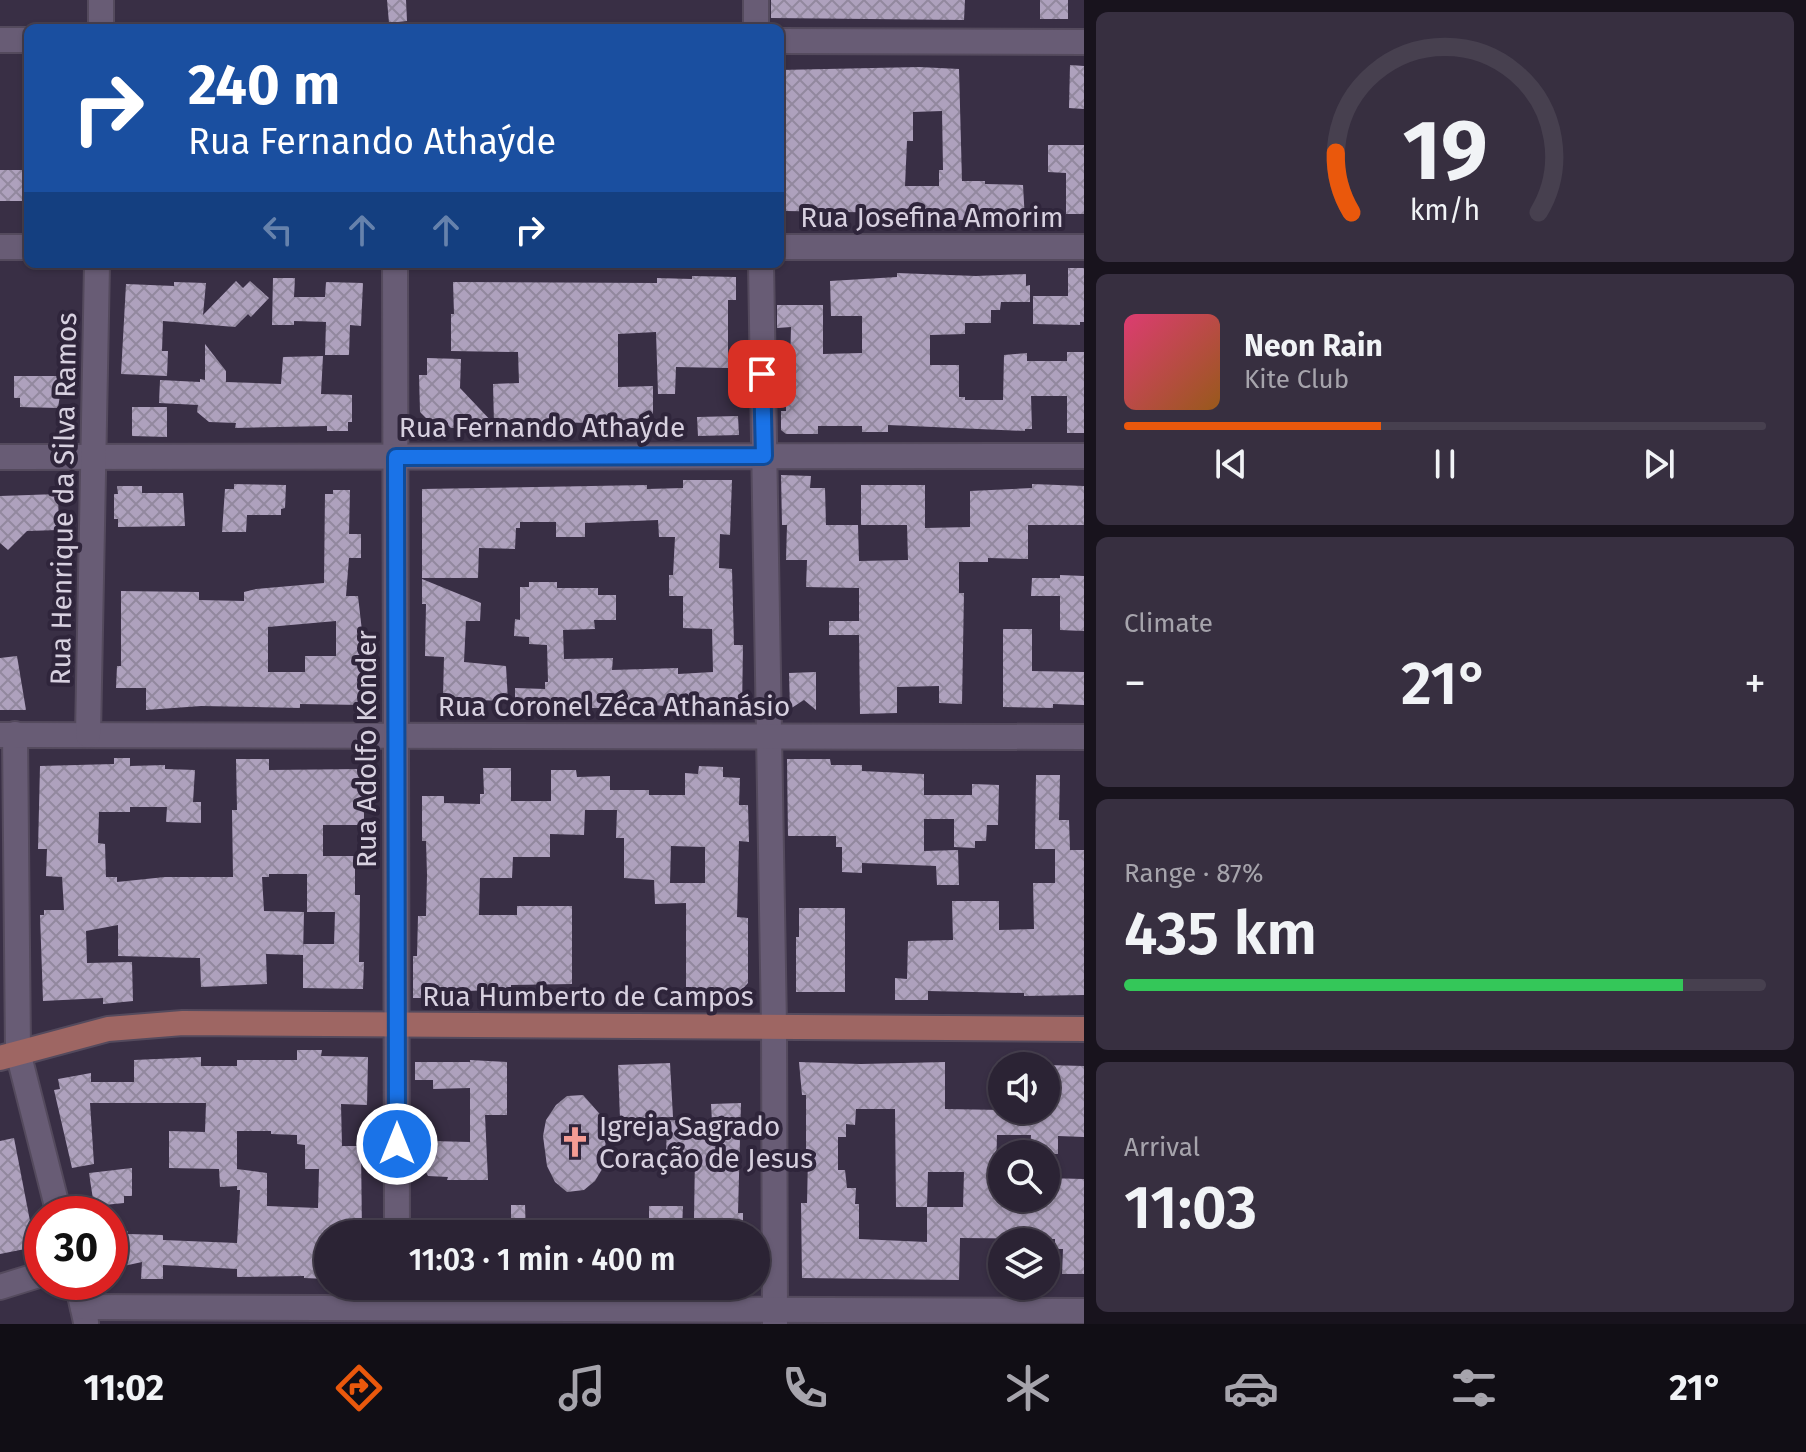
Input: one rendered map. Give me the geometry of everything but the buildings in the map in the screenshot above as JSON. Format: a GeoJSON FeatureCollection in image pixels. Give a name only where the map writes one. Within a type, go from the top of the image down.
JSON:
{"type":"FeatureCollection","features":[{"type":"Feature","properties":{"kind":"main road","name":"Rua Humberto de Campos"},"geometry":{"type":"LineString","coordinates":[[9,1055],[79,1036],[144,1025],[1084,1029]]}},
{"type":"Feature","properties":{"kind":"street"},"geometry":{"type":"LineString","coordinates":[[101,0],[101,24]]}},
{"type":"Feature","properties":{"kind":"street"},"geometry":{"type":"LineString","coordinates":[[756,0],[756,24]]}},
{"type":"Feature","properties":{"kind":"street"},"geometry":{"type":"LineString","coordinates":[[0,40],[24,40]]}},
{"type":"Feature","properties":{"kind":"street"},"geometry":{"type":"LineString","coordinates":[[784,41],[1084,42]]}},
{"type":"Feature","properties":{"kind":"street"},"geometry":{"type":"LineString","coordinates":[[0,247],[24,247]]}},
{"type":"Feature","properties":{"kind":"street","name":"Rua Josefina Amorim"},"geometry":{"type":"LineString","coordinates":[[784,247],[1084,247]]}},
{"type":"Feature","properties":{"kind":"street","name":"Rua Henrique da Silva Ramos"},"geometry":{"type":"LineString","coordinates":[[88,735],[97,268]]}},
{"type":"Feature","properties":{"kind":"street","name":"Rua Adolfo Konder"},"geometry":{"type":"LineString","coordinates":[[395,268],[397,1220]]}},
{"type":"Feature","properties":{"kind":"street"},"geometry":{"type":"LineString","coordinates":[[761,268],[774,1027],[775,1317]]}},
{"type":"Feature","properties":{"kind":"street","name":"Rua Fernando Athaýde"},"geometry":{"type":"LineString","coordinates":[[0,457],[1084,456]]}},
{"type":"Feature","properties":{"kind":"street"},"geometry":{"type":"LineString","coordinates":[[7,734],[9,1055],[53,1196]]}},
{"type":"Feature","properties":{"kind":"street","name":"Rua Coronel Zéca Athanásio"},"geometry":{"type":"LineString","coordinates":[[7,734],[1084,737]]}},
{"type":"Feature","properties":{"kind":"street"},"geometry":{"type":"LineString","coordinates":[[0,1287],[24,1280]]}},
{"type":"Feature","properties":{"kind":"street"},"geometry":{"type":"LineString","coordinates":[[85,1316],[397,1306],[775,1317],[1084,1311]]}},
{"type":"Feature","properties":{"kind":"place","name":"Igreja Sagrado Coração de Jesus"},"geometry":{"type":"Point","coordinates":[575,1142]}},
{"type":"Feature","properties":{"kind":"route"},"geometry":{"type":"LineString","coordinates":[[397,1144],[396,457],[764,456],[762,374]]}}]}
